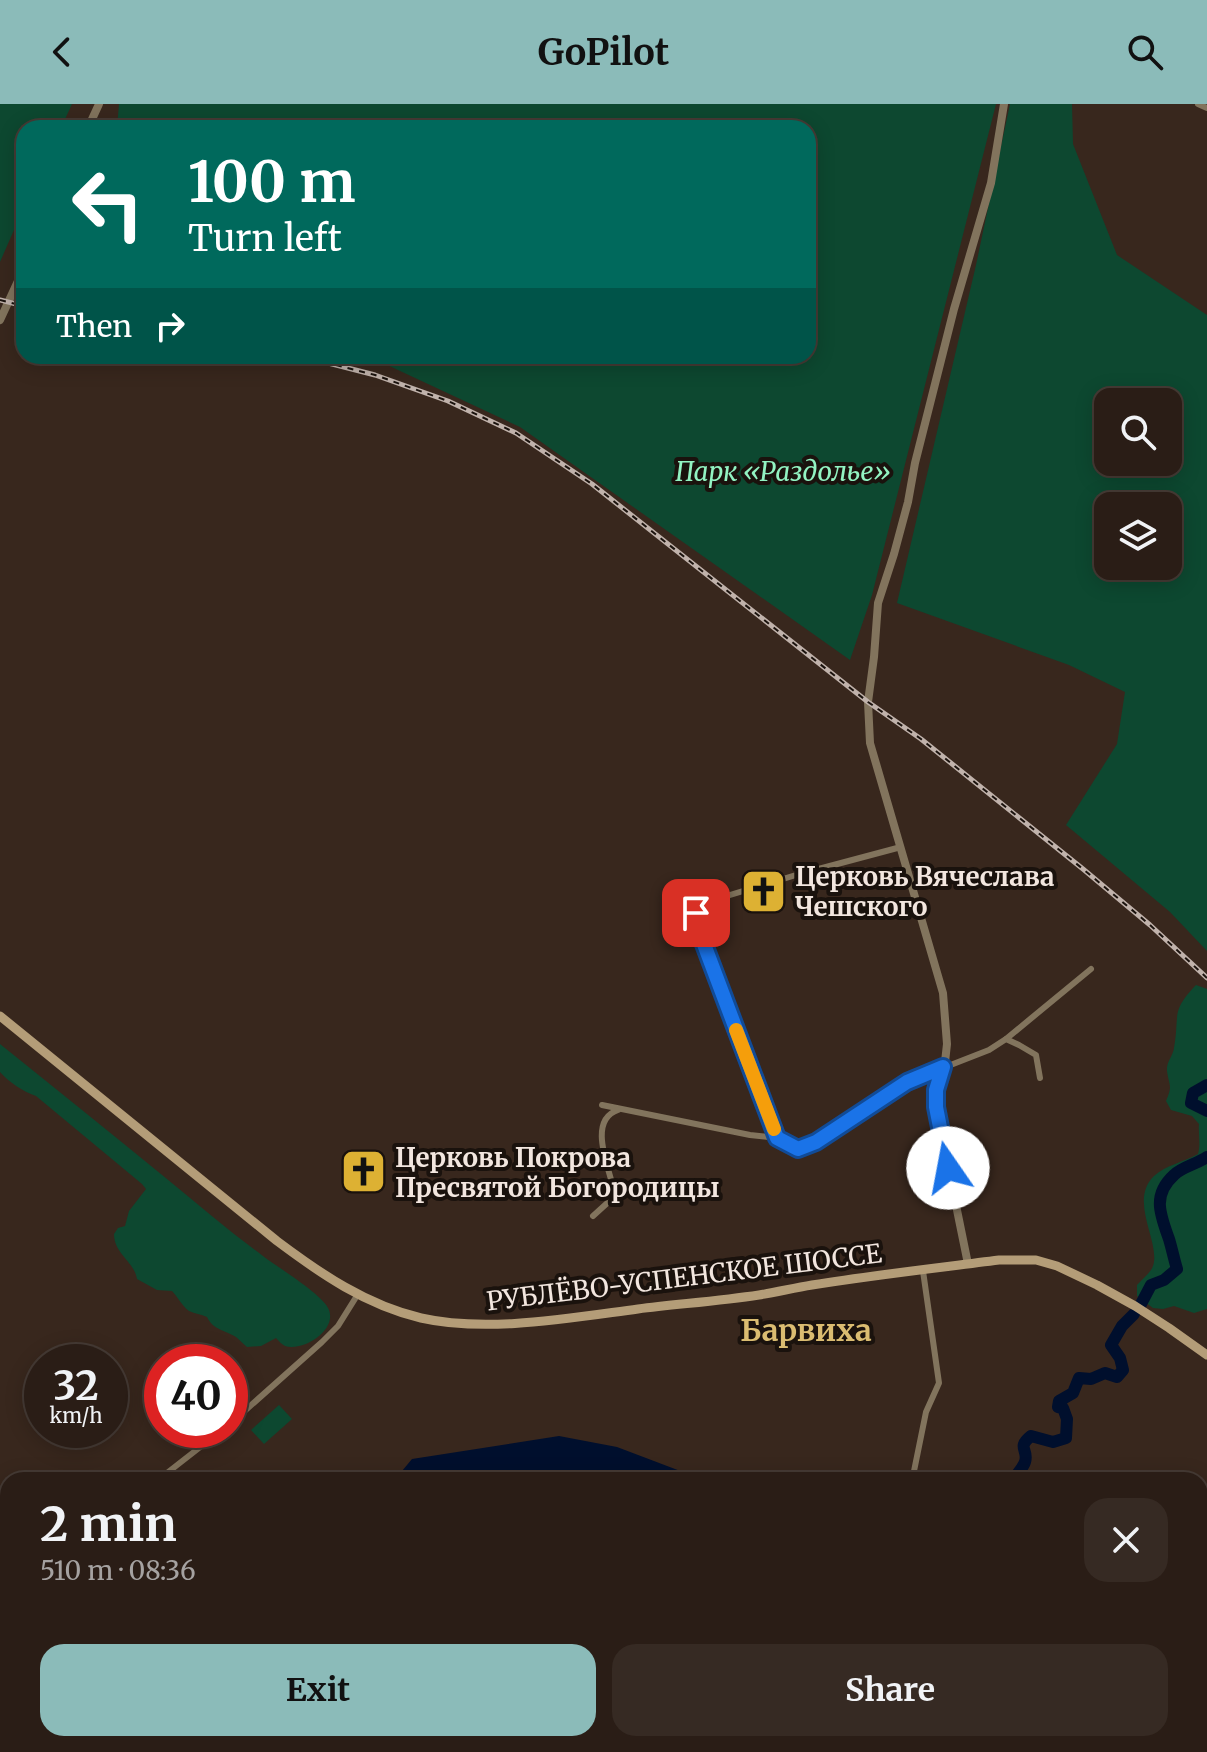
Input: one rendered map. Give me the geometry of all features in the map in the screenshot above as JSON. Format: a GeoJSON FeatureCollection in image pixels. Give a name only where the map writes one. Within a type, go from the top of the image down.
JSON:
{"type":"FeatureCollection","features":[{"type":"Feature","properties":{"kind":"main road","name":"РУБЛЁВО-УСПЕНСКОЕ ШОССЕ"},"geometry":{"type":"LineString","coordinates":[[0,1016],[318,1271],[358,1294],[421,1318],[442,1322],[501,1324],[571,1318],[1024,1259],[1057,1266],[1097,1285],[1135,1306],[1207,1355]]}},
{"type":"Feature","properties":{"kind":"street"},"geometry":{"type":"LineString","coordinates":[[968,1264],[936,1107],[936,1090],[947,1044],[943,993],[870,743],[868,702],[878,603],[908,502],[954,309],[991,183],[1004,104]]}},
{"type":"Feature","properties":{"kind":"street"},"geometry":{"type":"LineString","coordinates":[[1198,104],[1207,108]]}},
{"type":"Feature","properties":{"kind":"street"},"geometry":{"type":"LineString","coordinates":[[0,320],[16,285]]}},
{"type":"Feature","properties":{"kind":"street"},"geometry":{"type":"LineString","coordinates":[[777,1138],[699,931],[696,913],[707,902],[901,847]]}},
{"type":"Feature","properties":{"kind":"street"},"geometry":{"type":"LineString","coordinates":[[602,1105],[777,1138],[798,1149],[816,1142],[907,1082],[989,1050],[1091,969]]}},
{"type":"Feature","properties":{"kind":"street"},"geometry":{"type":"LineString","coordinates":[[1006,1039],[1036,1055],[1040,1078]]}},
{"type":"Feature","properties":{"kind":"street"},"geometry":{"type":"LineString","coordinates":[[593,1216],[615,1196],[603,1153],[603,1123],[610,1113],[622,1109]]}},
{"type":"Feature","properties":{"kind":"street"},"geometry":{"type":"LineString","coordinates":[[914,1472],[926,1412],[939,1383],[923,1271]]}},
{"type":"Feature","properties":{"kind":"street"},"geometry":{"type":"LineString","coordinates":[[248,1408],[338,1326],[358,1294]]}},
{"type":"Feature","properties":{"kind":"street"},"geometry":{"type":"LineString","coordinates":[[168,1472],[199,1448]]}},
{"type":"Feature","properties":{"kind":"green space"},"geometry":{"type":"Polygon","coordinates":[[[0,104],[72,104],[65,120],[16,120],[16,225],[0,262],[0,104]]]}},
{"type":"Feature","properties":{"kind":"green space","name":"Парк «Раздолье»"},"geometry":{"type":"Polygon","coordinates":[[[119,104],[996,104],[872,595],[850,660],[520,427],[385,364],[816,364],[816,120],[118,120],[119,104]]]}},
{"type":"Feature","properties":{"kind":"green space"},"geometry":{"type":"Polygon","coordinates":[[[1010,104],[1072,104],[1073,144],[1117,255],[1207,315],[1207,951],[1170,912],[1066,825],[1117,744],[1125,692],[1069,665],[897,603],[1010,104]]]}},
{"type":"Feature","properties":{"kind":"green space"},"geometry":{"type":"Polygon","coordinates":[[[1196,985],[1207,989],[1207,1309],[1194,1313],[1174,1306],[1153,1308],[1137,1296],[1137,1285],[1153,1266],[1153,1245],[1144,1209],[1147,1186],[1159,1172],[1198,1154],[1199,1150],[1199,1124],[1192,1116],[1171,1110],[1166,1101],[1170,1088],[1167,1068],[1174,1048],[1179,1008],[1196,985]]]}},
{"type":"Feature","properties":{"kind":"green space"},"geometry":{"type":"Polygon","coordinates":[[[0,1044],[239,1238],[319,1297],[329,1310],[330,1318],[323,1332],[300,1346],[285,1346],[276,1338],[261,1346],[248,1347],[248,1344],[216,1327],[207,1317],[189,1311],[172,1291],[157,1290],[137,1279],[117,1247],[114,1234],[118,1228],[125,1226],[129,1211],[146,1189],[36,1096],[16,1086],[0,1072],[0,1044]]]}},
{"type":"Feature","properties":{"kind":"green space"},"geometry":{"type":"Polygon","coordinates":[[[279,1405],[292,1419],[264,1444],[251,1430],[279,1405]]]}},
{"type":"Feature","properties":{"kind":"water"},"geometry":{"type":"Polygon","coordinates":[[[559,1436],[617,1447],[683,1472],[390,1472],[402,1471],[412,1459],[559,1436]]]}},
{"type":"Feature","properties":{"kind":"waterway"},"geometry":{"type":"LineString","coordinates":[[1207,1085],[1193,1093],[1191,1103],[1207,1111]]}},
{"type":"Feature","properties":{"kind":"waterway"},"geometry":{"type":"LineString","coordinates":[[1141,1304],[1151,1285],[1164,1280],[1177,1269],[1161,1213],[1163,1190],[1177,1172],[1207,1157]]}},
{"type":"Feature","properties":{"kind":"waterway"},"geometry":{"type":"LineString","coordinates":[[1019,1472],[1025,1462],[1024,1446],[1031,1436],[1053,1442],[1066,1438],[1067,1419],[1063,1408],[1058,1407],[1059,1401],[1073,1393],[1079,1378],[1091,1379],[1105,1373],[1117,1377],[1123,1370],[1120,1358],[1111,1345],[1122,1326],[1134,1314]]}},
{"type":"Feature","properties":{"kind":"railway"},"geometry":{"type":"LineString","coordinates":[[0,300],[16,304]]}},
{"type":"Feature","properties":{"kind":"railway"},"geometry":{"type":"LineString","coordinates":[[332,364],[375,375],[448,401],[516,433],[592,484],[1083,869],[1207,978]]}},
{"type":"Feature","properties":{"kind":"slow traffic"},"geometry":{"type":"LineString","coordinates":[[736,1030],[774,1129]]}},
{"type":"Feature","properties":{"kind":"place","name":"Церковь Вячеслава Чешского"},"geometry":{"type":"Point","coordinates":[764,891]}},
{"type":"Feature","properties":{"kind":"place","name":"Церковь Покрова Пресвятой Богородицы"},"geometry":{"type":"Point","coordinates":[364,1172]}},
{"type":"Feature","properties":{"kind":"district","name":"Барвиха"},"geometry":{"type":"Point","coordinates":[806,1330]}},
{"type":"Feature","properties":{"kind":"route"},"geometry":{"type":"LineString","coordinates":[[696,913],[699,931],[777,1138],[798,1149],[816,1142],[907,1082],[943,1067],[936,1090],[936,1107],[948,1168]]}}]}
